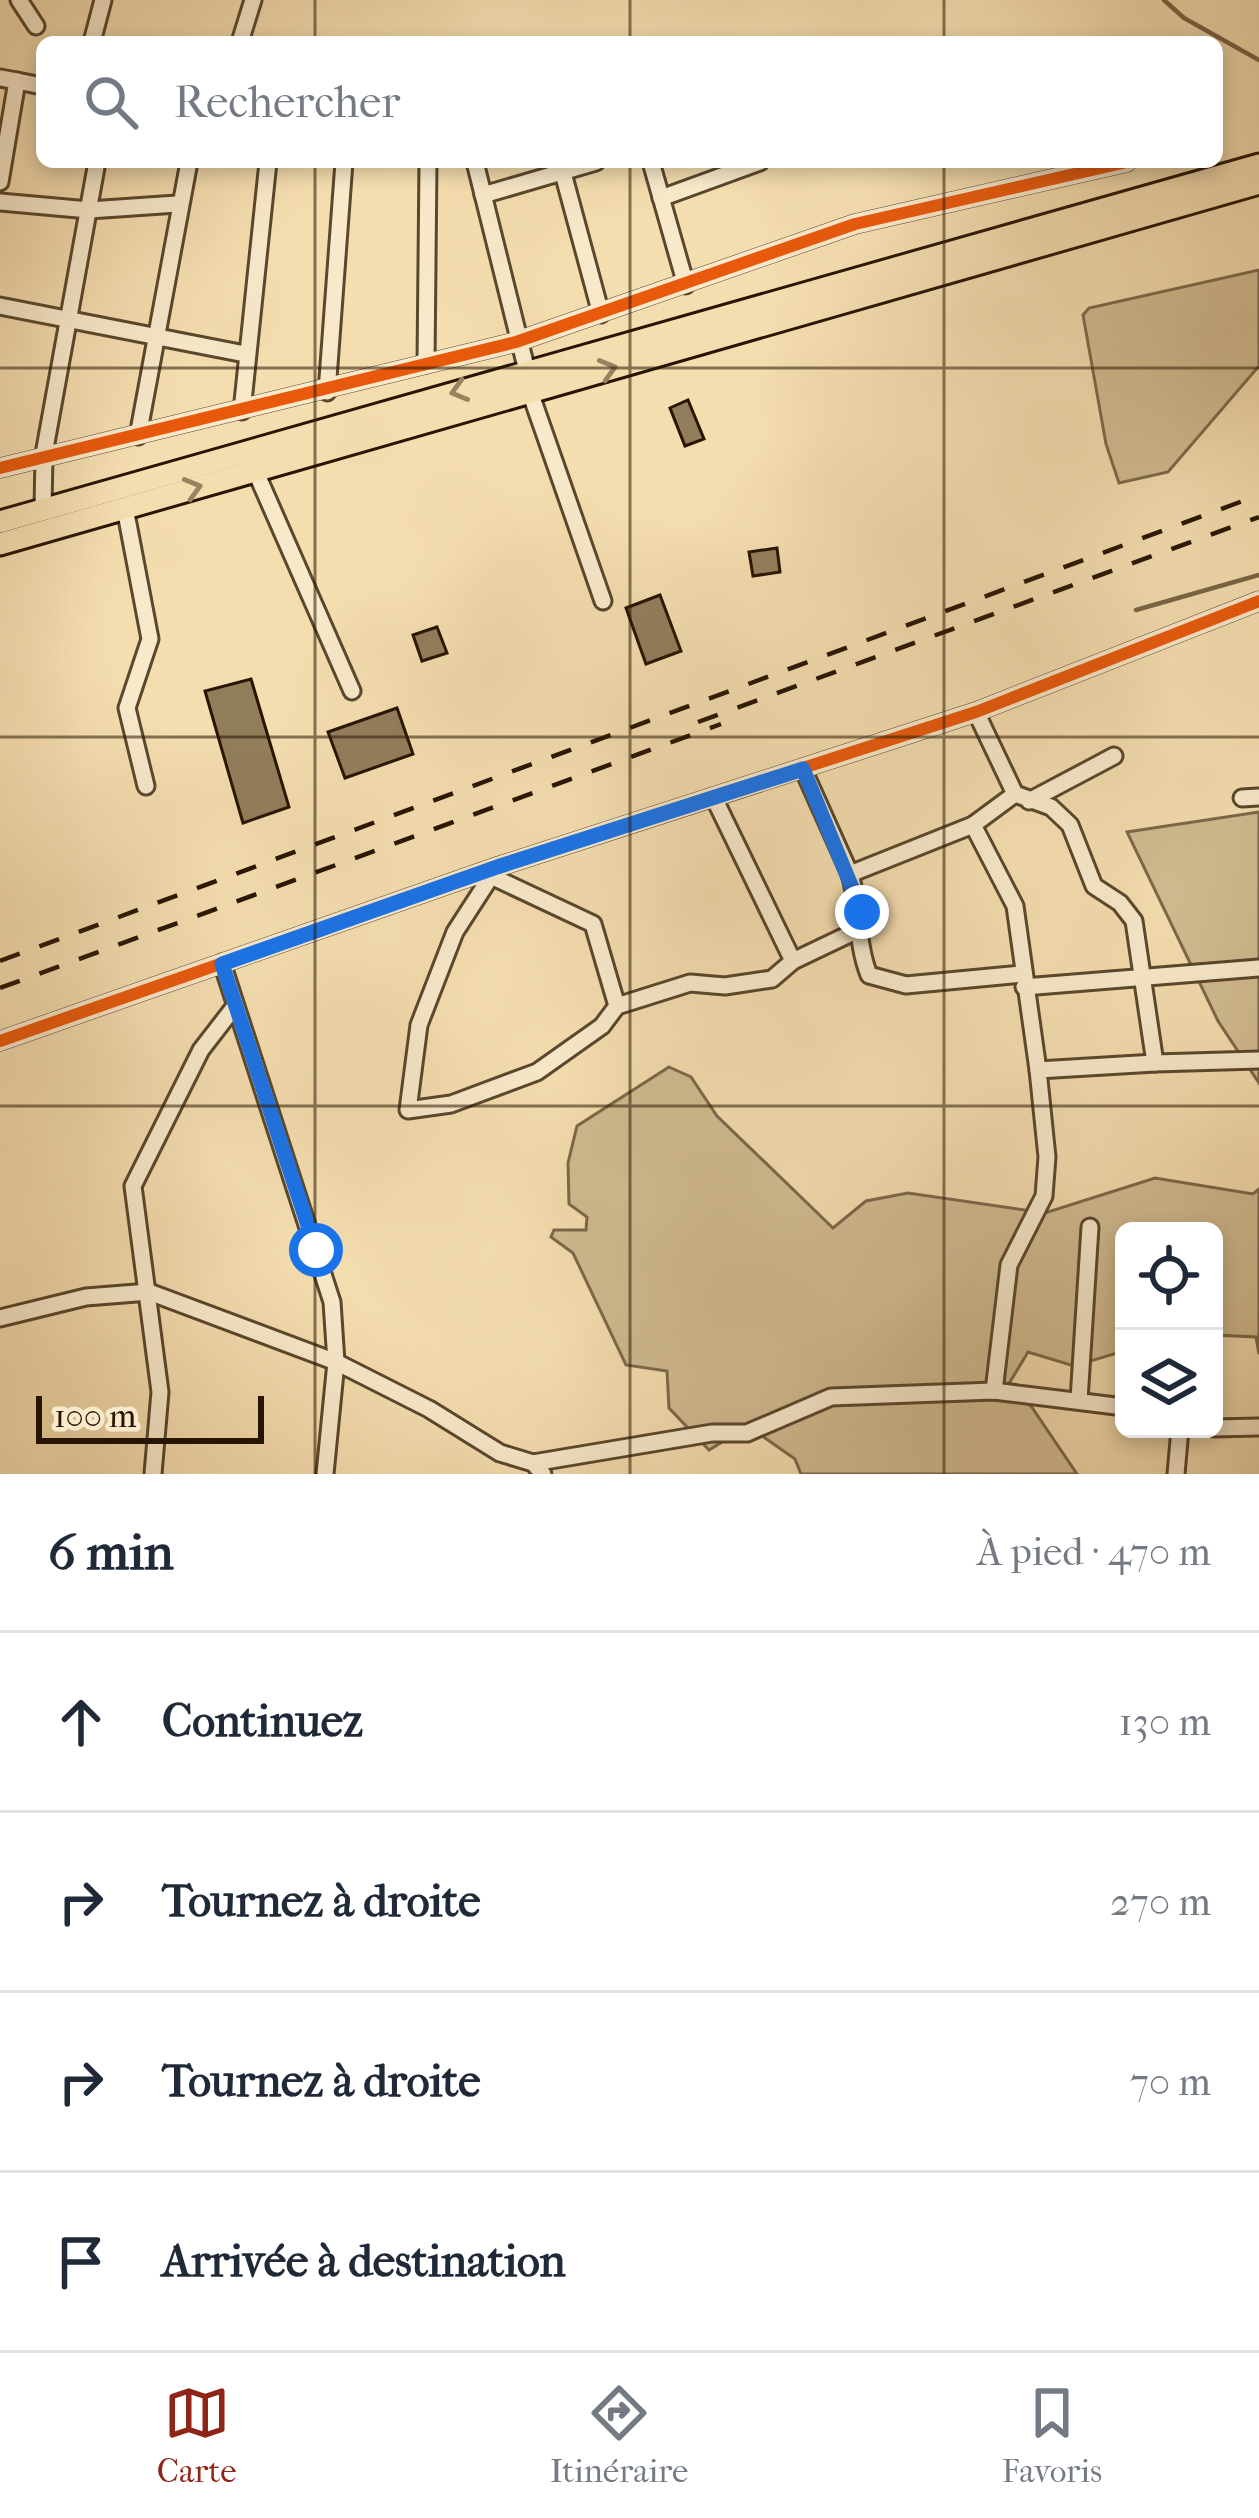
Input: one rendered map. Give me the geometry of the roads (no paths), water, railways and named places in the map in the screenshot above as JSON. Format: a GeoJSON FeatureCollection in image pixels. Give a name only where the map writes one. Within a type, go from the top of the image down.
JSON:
{"type":"FeatureCollection","features":[{"type":"Feature","properties":{"kind":"highway"},"geometry":{"type":"LineString","coordinates":[[1223,168],[1259,165]]}},
{"type":"Feature","properties":{"kind":"highway"},"geometry":{"type":"LineString","coordinates":[[0,544],[255,470],[1219,168]]}},
{"type":"Feature","properties":{"kind":"highway"},"geometry":{"type":"LineString","coordinates":[[0,522],[1259,183]]}},
{"type":"Feature","properties":{"kind":"street"},"geometry":{"type":"LineString","coordinates":[[19,0],[36,26]]}},
{"type":"Feature","properties":{"kind":"street"},"geometry":{"type":"LineString","coordinates":[[94,36],[104,0]]}},
{"type":"Feature","properties":{"kind":"street"},"geometry":{"type":"LineString","coordinates":[[241,36],[253,0]]}},
{"type":"Feature","properties":{"kind":"street"},"geometry":{"type":"LineString","coordinates":[[0,182],[9,80]]}},
{"type":"Feature","properties":{"kind":"street"},"geometry":{"type":"LineString","coordinates":[[43,509],[44,454],[96,168]]}},
{"type":"Feature","properties":{"kind":"street"},"geometry":{"type":"LineString","coordinates":[[138,436],[186,168]]}},
{"type":"Feature","properties":{"kind":"street"},"geometry":{"type":"LineString","coordinates":[[242,411],[244,354],[267,168]]}},
{"type":"Feature","properties":{"kind":"street"},"geometry":{"type":"LineString","coordinates":[[327,392],[344,168]]}},
{"type":"Feature","properties":{"kind":"street"},"geometry":{"type":"LineString","coordinates":[[426,364],[428,168]]}},
{"type":"Feature","properties":{"kind":"street"},"geometry":{"type":"LineString","coordinates":[[476,168],[516,342],[604,601]]}},
{"type":"Feature","properties":{"kind":"street"},"geometry":{"type":"LineString","coordinates":[[483,195],[559,168]]}},
{"type":"Feature","properties":{"kind":"street"},"geometry":{"type":"LineString","coordinates":[[562,168],[601,314]]}},
{"type":"Feature","properties":{"kind":"street"},"geometry":{"type":"LineString","coordinates":[[653,168],[686,285]]}},
{"type":"Feature","properties":{"kind":"street"},"geometry":{"type":"LineString","coordinates":[[661,198],[744,168]]}},
{"type":"Feature","properties":{"kind":"street"},"geometry":{"type":"LineString","coordinates":[[0,468],[44,454],[327,392],[516,342],[868,220],[1100,168]]}},
{"type":"Feature","properties":{"kind":"street"},"geometry":{"type":"LineString","coordinates":[[0,202],[88,210],[177,204]]}},
{"type":"Feature","properties":{"kind":"street"},"geometry":{"type":"LineString","coordinates":[[0,306],[244,354]]}},
{"type":"Feature","properties":{"kind":"street"},"geometry":{"type":"LineString","coordinates":[[255,470],[352,691]]}},
{"type":"Feature","properties":{"kind":"street"},"geometry":{"type":"LineString","coordinates":[[124,508],[150,639],[127,708],[146,786]]}},
{"type":"Feature","properties":{"kind":"street"},"geometry":{"type":"LineString","coordinates":[[0,1040],[976,712],[1259,601]]}},
{"type":"Feature","properties":{"kind":"street"},"geometry":{"type":"LineString","coordinates":[[976,712],[1022,797],[1051,807],[1070,825],[1094,886],[1120,903],[1134,921],[1154,1063]]}},
{"type":"Feature","properties":{"kind":"street"},"geometry":{"type":"LineString","coordinates":[[850,874],[973,825],[1022,797],[1114,757]]}},
{"type":"Feature","properties":{"kind":"street"},"geometry":{"type":"LineString","coordinates":[[803,769],[850,874],[862,912],[860,953],[869,974],[906,985],[1259,968]]}},
{"type":"Feature","properties":{"kind":"street"},"geometry":{"type":"LineString","coordinates":[[715,800],[793,961]]}},
{"type":"Feature","properties":{"kind":"street"},"geometry":{"type":"LineString","coordinates":[[973,825],[1016,906],[1047,1156],[1044,1196],[1009,1265],[999,1316],[994,1391]]}},
{"type":"Feature","properties":{"kind":"street"},"geometry":{"type":"LineString","coordinates":[[495,872],[593,925],[617,1006]]}},
{"type":"Feature","properties":{"kind":"street"},"geometry":{"type":"LineString","coordinates":[[495,872],[455,932],[418,1025],[405,1108],[451,1104],[537,1072],[602,1026],[617,1006],[690,982],[725,986],[772,979],[793,961],[860,929]]}},
{"type":"Feature","properties":{"kind":"street"},"geometry":{"type":"LineString","coordinates":[[222,964],[327,1280],[336,1362],[326,1474]]}},
{"type":"Feature","properties":{"kind":"street"},"geometry":{"type":"LineString","coordinates":[[153,1474],[160,1392],[133,1209],[136,1170],[200,1050],[235,1006]]}},
{"type":"Feature","properties":{"kind":"street"},"geometry":{"type":"LineString","coordinates":[[1038,1070],[1259,1060]]}},
{"type":"Feature","properties":{"kind":"street"},"geometry":{"type":"LineString","coordinates":[[1078,1400],[1090,1227]]}},
{"type":"Feature","properties":{"kind":"street"},"geometry":{"type":"LineString","coordinates":[[0,1318],[86,1297],[148,1292],[336,1362],[429,1408],[500,1453],[538,1469],[712,1433],[747,1433],[831,1397],[994,1391],[1115,1406]]}},
{"type":"Feature","properties":{"kind":"street"},"geometry":{"type":"LineString","coordinates":[[1223,1428],[1259,1427]]}},
{"type":"Feature","properties":{"kind":"street"},"geometry":{"type":"LineString","coordinates":[[1176,1474],[1179,1438]]}},
{"type":"Feature","properties":{"kind":"waterway"},"geometry":{"type":"LineString","coordinates":[[1164,0],[1216,36]]}},
{"type":"Feature","properties":{"kind":"waterway"},"geometry":{"type":"LineString","coordinates":[[1223,40],[1259,60]]}},
{"type":"Feature","properties":{"kind":"waterway"},"geometry":{"type":"LineString","coordinates":[[1136,610],[1259,575]]}},
{"type":"Feature","properties":{"kind":"railway"},"geometry":{"type":"LineString","coordinates":[[0,961],[1259,495]]}},
{"type":"Feature","properties":{"kind":"railway"},"geometry":{"type":"LineString","coordinates":[[698,722],[1259,517]]}},
{"type":"Feature","properties":{"kind":"railway"},"geometry":{"type":"LineString","coordinates":[[0,988],[721,724]]}}]}
